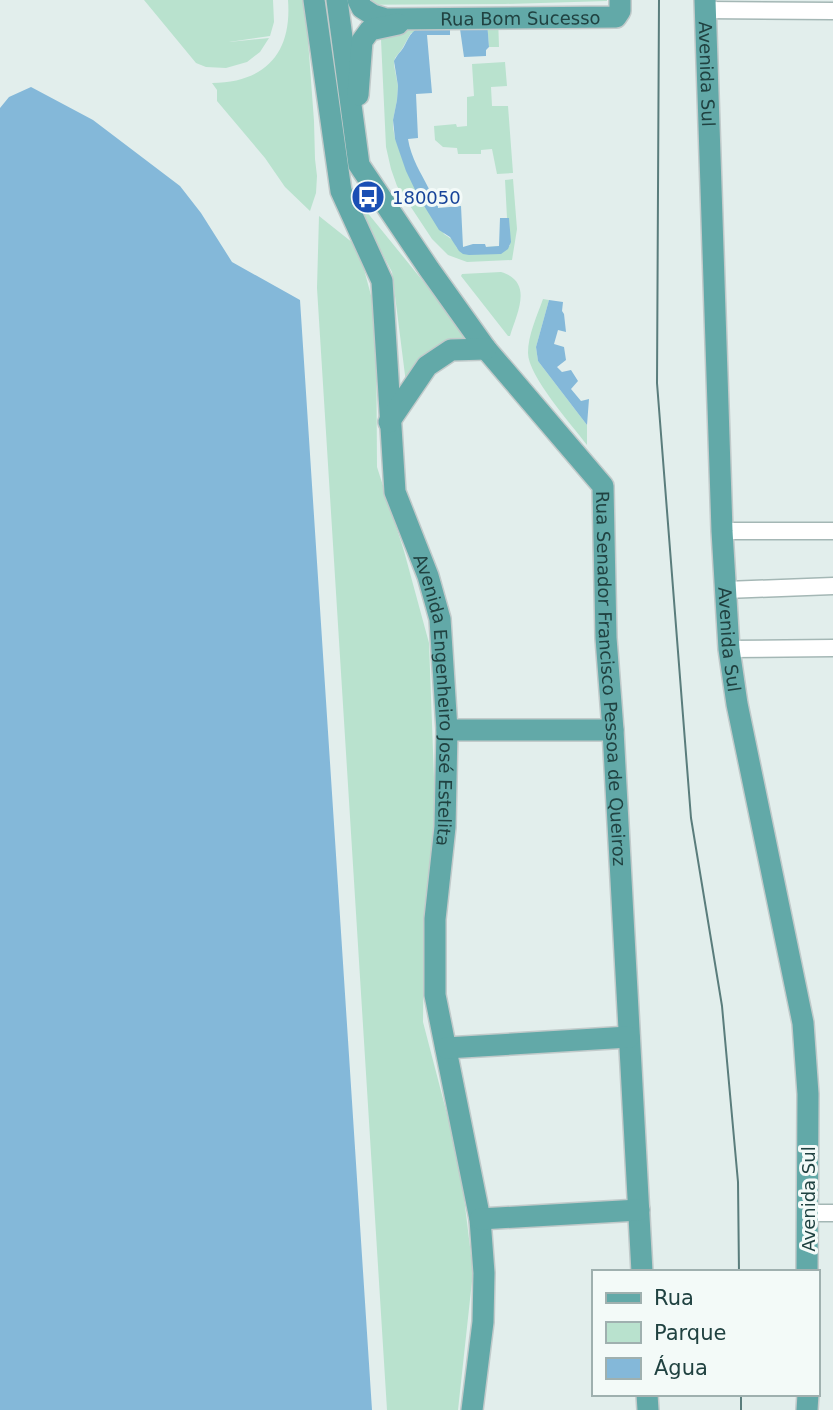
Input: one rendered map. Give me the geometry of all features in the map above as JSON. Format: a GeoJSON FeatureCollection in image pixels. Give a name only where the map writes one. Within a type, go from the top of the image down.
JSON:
{"type":"FeatureCollection","features":[{"type":"Feature","properties":{"kind":"main road","name":"Avenida Engenheiro José Estelita"},"geometry":{"type":"LineString","coordinates":[[314,0],[341,191],[382,281],[395,492],[428,576],[440,619],[447,730],[445,827],[435,919],[435,995],[480,1219],[484,1273],[483,1322],[472,1410]]}},
{"type":"Feature","properties":{"kind":"main road","name":"Rua Senador Francisco Pessoa de Queiroz"},"geometry":{"type":"LineString","coordinates":[[337,0],[359,165],[486,348],[603,486],[606,638],[642,1270]]}},
{"type":"Feature","properties":{"kind":"main road","name":"Rua Bom Sucesso"},"geometry":{"type":"LineString","coordinates":[[358,0],[362,8],[386,19],[425,20],[618,8]]}},
{"type":"Feature","properties":{"kind":"main road","name":"Avenida Sul"},"geometry":{"type":"LineString","coordinates":[[705,5],[722,531],[729,649],[740,717],[803,1023],[808,1094],[807,1270]]}},
{"type":"Feature","properties":{"kind":"main road","name":"Rua Bom Sucesso"},"geometry":{"type":"LineString","coordinates":[[351,114],[358,94],[362,41],[370,30],[425,20]]}},
{"type":"Feature","properties":{"kind":"main road"},"geometry":{"type":"LineString","coordinates":[[389,422],[427,366],[451,350],[486,348]]}},
{"type":"Feature","properties":{"kind":"main road"},"geometry":{"type":"LineString","coordinates":[[447,730],[613,730]]}},
{"type":"Feature","properties":{"kind":"main road"},"geometry":{"type":"LineString","coordinates":[[446,1048],[629,1037]]}},
{"type":"Feature","properties":{"kind":"main road"},"geometry":{"type":"LineString","coordinates":[[480,1219],[639,1210]]}},
{"type":"Feature","properties":{"kind":"street"},"geometry":{"type":"LineString","coordinates":[[705,5],[833,10]]}},
{"type":"Feature","properties":{"kind":"street"},"geometry":{"type":"LineString","coordinates":[[722,531],[833,531]]}},
{"type":"Feature","properties":{"kind":"street"},"geometry":{"type":"LineString","coordinates":[[726,590],[833,586]]}},
{"type":"Feature","properties":{"kind":"street"},"geometry":{"type":"LineString","coordinates":[[729,649],[833,648]]}},
{"type":"Feature","properties":{"kind":"street"},"geometry":{"type":"LineString","coordinates":[[807,1213],[833,1213]]}},
{"type":"Feature","properties":{"kind":"green space"},"geometry":{"type":"Polygon","coordinates":[[[144,0],[273,0],[274,22],[270,36],[229,42],[269,38],[260,52],[247,62],[226,68],[206,67],[196,63],[144,0]]]}},
{"type":"Feature","properties":{"kind":"green space"},"geometry":{"type":"Polygon","coordinates":[[[288,0],[305,0],[317,176],[316,193],[310,211],[285,187],[265,158],[217,101],[217,90],[212,83],[247,77],[272,61],[285,35],[288,0]]]}},
{"type":"Feature","properties":{"kind":"green space"},"geometry":{"type":"Polygon","coordinates":[[[321,0],[607,0],[607,1],[322,5],[321,0]]]}},
{"type":"Feature","properties":{"kind":"green space"},"geometry":{"type":"Polygon","coordinates":[[[498,17],[499,47],[489,47],[487,21],[411,33],[395,58],[394,65],[398,86],[393,120],[395,139],[444,234],[453,240],[457,248],[510,246],[505,180],[513,179],[517,229],[512,260],[467,262],[448,255],[432,239],[397,186],[386,147],[380,18],[498,17]]]}},
{"type":"Feature","properties":{"kind":"green space"},"geometry":{"type":"Polygon","coordinates":[[[505,62],[507,86],[491,87],[492,106],[508,106],[513,173],[497,174],[492,149],[481,150],[481,154],[458,154],[457,148],[443,147],[435,140],[434,126],[467,126],[467,97],[474,96],[472,64],[505,62]]]}},
{"type":"Feature","properties":{"kind":"green space"},"geometry":{"type":"Polygon","coordinates":[[[362,206],[470,339],[406,383],[392,272],[358,208],[362,206]]]}},
{"type":"Feature","properties":{"kind":"green space"},"geometry":{"type":"Polygon","coordinates":[[[319,216],[358,247],[376,314],[377,467],[429,643],[435,805],[424,939],[423,1022],[460,1164],[473,1272],[458,1410],[387,1410],[317,288],[319,216]]]}},
{"type":"Feature","properties":{"kind":"green space"},"geometry":{"type":"Polygon","coordinates":[[[501,272],[517,283],[520,291],[519,308],[510,336],[461,276],[501,272]]]}},
{"type":"Feature","properties":{"kind":"green space"},"geometry":{"type":"Polygon","coordinates":[[[543,299],[549,300],[536,347],[538,361],[587,425],[587,445],[543,387],[530,363],[530,339],[543,299]]]}},
{"type":"Feature","properties":{"kind":"water"},"geometry":{"type":"Polygon","coordinates":[[[487,21],[489,47],[486,56],[464,57],[460,29],[450,30],[450,35],[427,35],[432,93],[416,94],[418,138],[408,139],[414,159],[429,189],[437,190],[438,208],[461,206],[463,247],[473,244],[499,246],[500,218],[509,218],[511,242],[508,249],[501,254],[469,255],[459,251],[450,237],[439,230],[406,171],[395,139],[393,120],[398,86],[394,61],[410,35],[419,28],[487,21]]]}},
{"type":"Feature","properties":{"kind":"water"},"geometry":{"type":"Polygon","coordinates":[[[31,87],[93,120],[180,186],[232,262],[300,300],[372,1410],[0,1410],[0,108],[9,97],[31,87]]]}},
{"type":"Feature","properties":{"kind":"water"},"geometry":{"type":"Polygon","coordinates":[[[549,300],[563,302],[566,332],[558,330],[554,344],[564,347],[566,360],[557,367],[562,372],[571,370],[578,381],[571,389],[581,401],[589,399],[587,425],[538,361],[536,347],[549,300]]]}},
{"type":"Feature","properties":{"kind":"tram line"},"geometry":{"type":"LineString","coordinates":[[659,0],[657,383],[691,818],[722,1006],[738,1182],[739,1270]]}},
{"type":"Feature","properties":{"kind":"tram line"},"geometry":{"type":"LineString","coordinates":[[741,1396],[741,1410]]}},
{"type":"Feature","properties":{"kind":"place","name":"180050"},"geometry":{"type":"Point","coordinates":[368,197]}}]}
